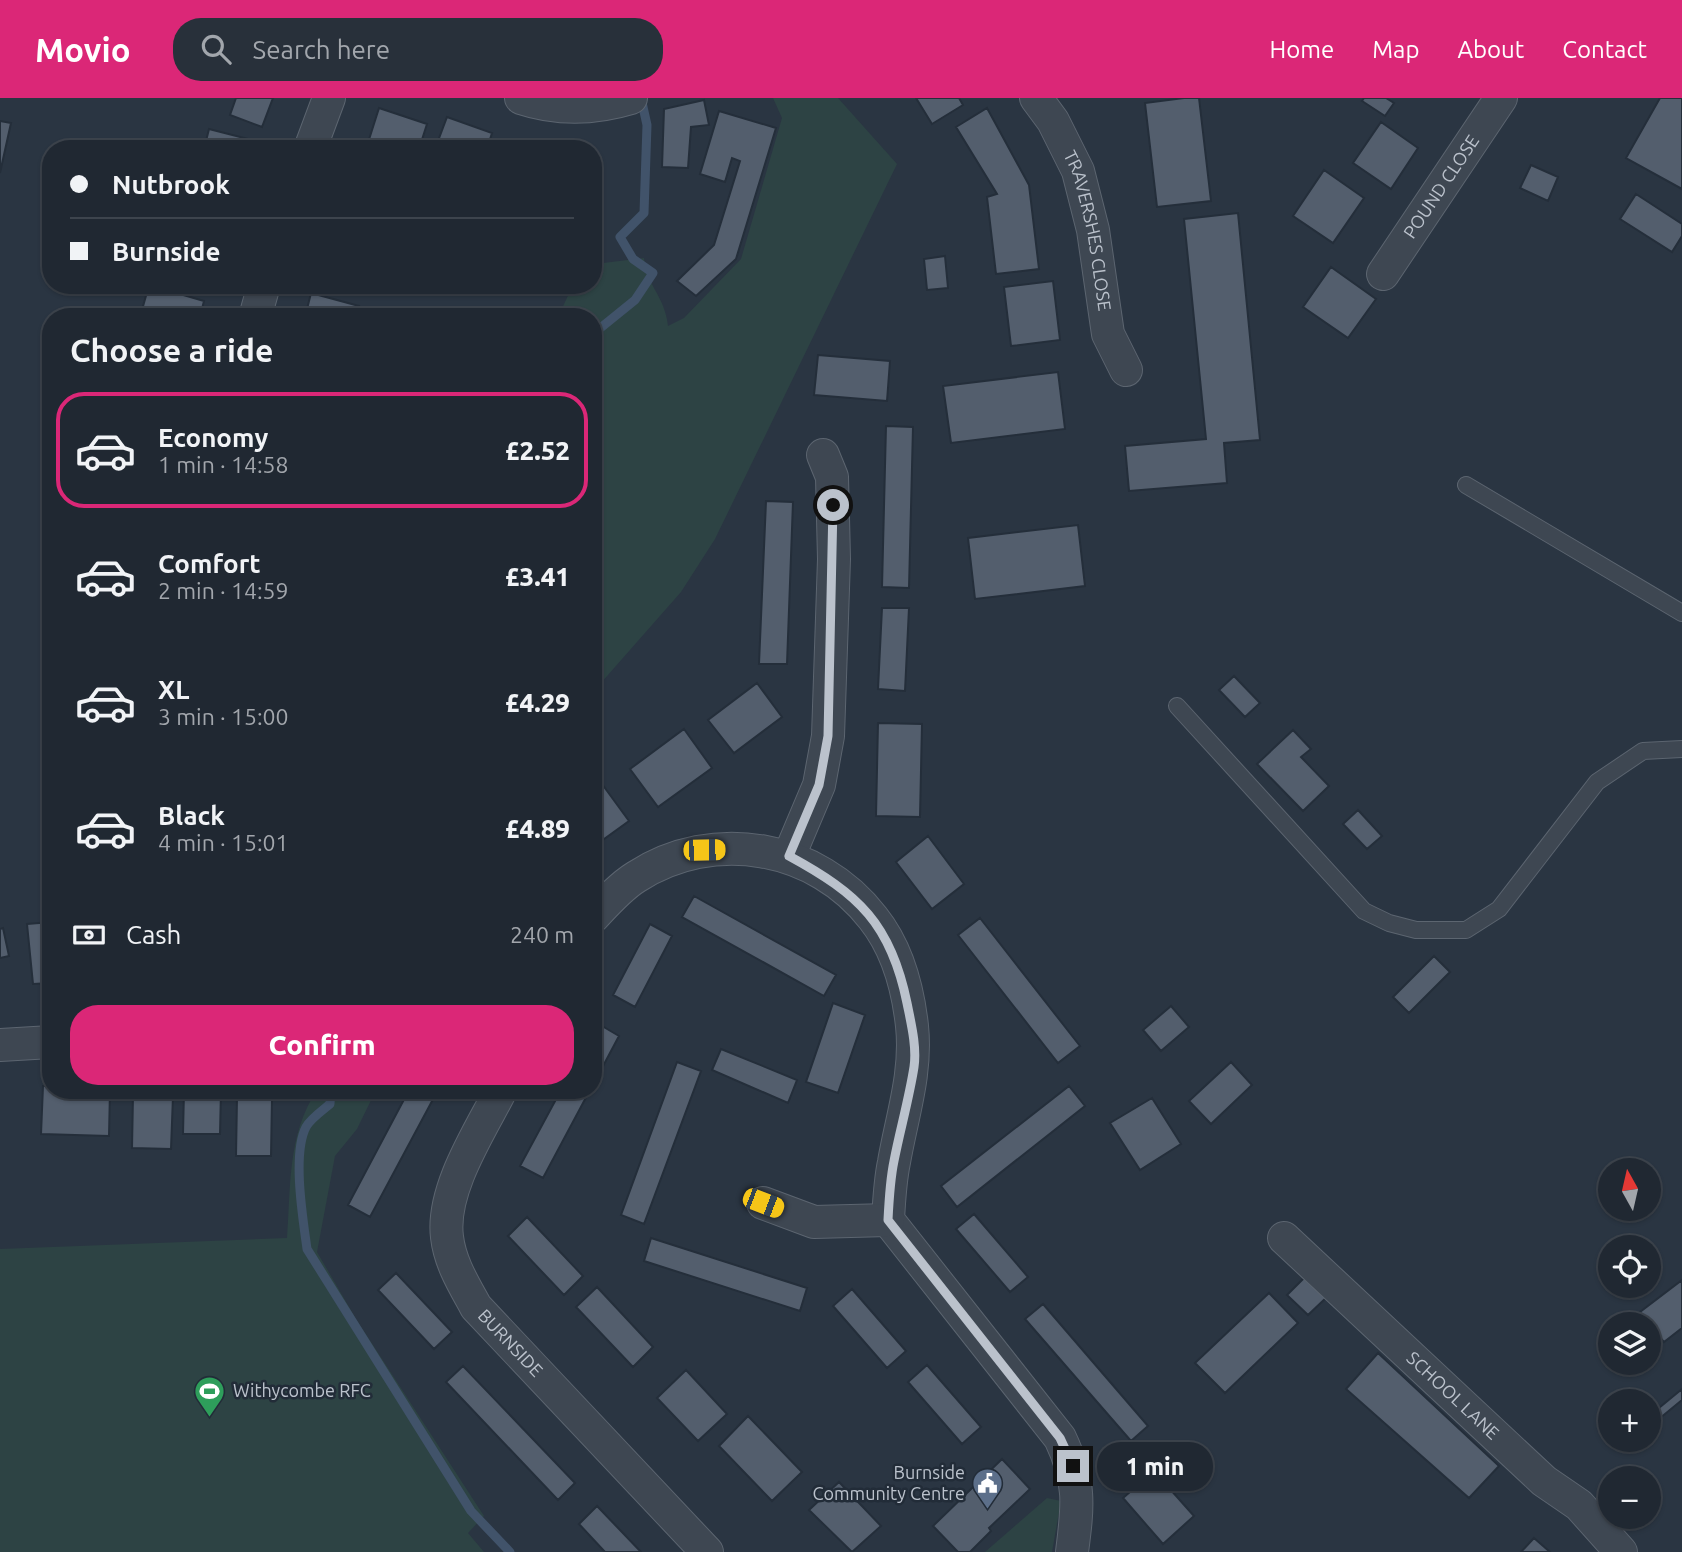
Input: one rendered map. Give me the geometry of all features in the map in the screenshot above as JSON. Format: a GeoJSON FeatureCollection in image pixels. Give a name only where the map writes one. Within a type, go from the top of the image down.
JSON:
{"type":"FeatureCollection","features":[{"type":"Feature","properties":{"kind":"street"},"geometry":{"type":"LineString","coordinates":[[313,140],[329,98]]}},
{"type":"Feature","properties":{"kind":"street"},"geometry":{"type":"LineString","coordinates":[[521,98],[544,106],[585,107],[628,99]]}},
{"type":"Feature","properties":{"kind":"street","name":"TRAVERSHES CLOSE"},"geometry":{"type":"LineString","coordinates":[[1036,98],[1053,121],[1078,171],[1093,230],[1108,334],[1126,370]]}},
{"type":"Feature","properties":{"kind":"street","name":"POUND CLOSE"},"geometry":{"type":"LineString","coordinates":[[1382,274],[1501,98]]}},
{"type":"Feature","properties":{"kind":"street"},"geometry":{"type":"LineString","coordinates":[[789,856],[819,785],[828,736],[834,559],[832,477],[823,455]]}},
{"type":"Feature","properties":{"kind":"street"},"geometry":{"type":"LineString","coordinates":[[602,908],[634,878],[667,860],[704,850],[741,849],[789,856],[833,880],[873,918],[901,971],[912,1025],[914,1065],[893,1165],[888,1220],[1060,1438],[1073,1466],[1079,1499],[1072,1552]]}},
{"type":"Feature","properties":{"kind":"street"},"geometry":{"type":"LineString","coordinates":[[0,1045],[42,1043]]}},
{"type":"Feature","properties":{"kind":"street","name":"BURNSIDE"},"geometry":{"type":"LineString","coordinates":[[497,1099],[450,1194],[447,1237],[457,1273],[476,1307],[707,1552]]}},
{"type":"Feature","properties":{"kind":"street"},"geometry":{"type":"LineString","coordinates":[[763,1203],[814,1222],[888,1220]]}},
{"type":"Feature","properties":{"kind":"street","name":"SCHOOL LANE"},"geometry":{"type":"LineString","coordinates":[[1284,1238],[1544,1481],[1579,1505],[1621,1552]]}},
{"type":"Feature","properties":{"kind":"lane"},"geometry":{"type":"LineString","coordinates":[[1466,485],[1682,613]]}},
{"type":"Feature","properties":{"kind":"lane"},"geometry":{"type":"LineString","coordinates":[[1177,706],[1364,911],[1389,923],[1416,930],[1466,930],[1499,909],[1597,782],[1643,751],[1682,749]]}},
{"type":"Feature","properties":{"kind":"green space"},"geometry":{"type":"Polygon","coordinates":[[[773,98],[838,98],[897,164],[715,539],[681,592],[602,682],[602,308],[562,308],[569,294],[602,294],[602,263],[644,258],[648,276],[663,307],[668,326],[684,318],[741,259],[782,118],[773,98]]]}},
{"type":"Feature","properties":{"kind":"green space","name":"Withycombe RFC"},"geometry":{"type":"Polygon","coordinates":[[[312,1099],[372,1099],[357,1129],[335,1156],[317,1252],[356,1319],[484,1516],[468,1533],[484,1552],[0,1552],[0,1249],[287,1238],[292,1162],[295,1143],[312,1099]]]}},
{"type":"Feature","properties":{"kind":"green space"},"geometry":{"type":"Polygon","coordinates":[[[1047,1498],[1061,1501],[1052,1552],[985,1552],[1047,1498]]]}},
{"type":"Feature","properties":{"kind":"building"},"geometry":{"type":"Polygon","coordinates":[[[236,98],[273,98],[262,127],[230,115],[236,98]]]}},
{"type":"Feature","properties":{"kind":"building"},"geometry":{"type":"Polygon","coordinates":[[[916,98],[959,98],[963,105],[932,124],[916,98]]]}},
{"type":"Feature","properties":{"kind":"building"},"geometry":{"type":"Polygon","coordinates":[[[1199,98],[1211,201],[1157,207],[1145,103],[1199,98]]]}},
{"type":"Feature","properties":{"kind":"building"},"geometry":{"type":"Polygon","coordinates":[[[1364,98],[1386,98],[1394,103],[1385,116],[1362,101],[1364,98]]]}},
{"type":"Feature","properties":{"kind":"building"},"geometry":{"type":"Polygon","coordinates":[[[1660,98],[1682,98],[1682,189],[1626,158],[1660,98]]]}},
{"type":"Feature","properties":{"kind":"building"},"geometry":{"type":"Polygon","coordinates":[[[704,100],[709,125],[691,127],[688,168],[662,167],[664,109],[704,100]]]}},
{"type":"Feature","properties":{"kind":"building"},"geometry":{"type":"Polygon","coordinates":[[[379,108],[427,124],[422,140],[369,140],[379,108]]]}},
{"type":"Feature","properties":{"kind":"building"},"geometry":{"type":"Polygon","coordinates":[[[987,108],[1029,185],[1039,269],[996,274],[987,197],[997,194],[956,127],[987,108]]]}},
{"type":"Feature","properties":{"kind":"building"},"geometry":{"type":"Polygon","coordinates":[[[719,111],[776,128],[736,259],[696,296],[677,281],[714,245],[740,161],[732,158],[725,182],[700,174],[719,111]]]}},
{"type":"Feature","properties":{"kind":"building"},"geometry":{"type":"Polygon","coordinates":[[[447,117],[492,133],[490,140],[438,140],[447,117]]]}},
{"type":"Feature","properties":{"kind":"building"},"geometry":{"type":"Polygon","coordinates":[[[0,121],[11,123],[0,173],[0,121]]]}},
{"type":"Feature","properties":{"kind":"building"},"geometry":{"type":"Polygon","coordinates":[[[1381,122],[1418,148],[1391,189],[1353,163],[1381,122]]]}},
{"type":"Feature","properties":{"kind":"building"},"geometry":{"type":"Polygon","coordinates":[[[209,129],[248,139],[248,140],[206,140],[209,129]]]}},
{"type":"Feature","properties":{"kind":"building"},"geometry":{"type":"Polygon","coordinates":[[[1531,165],[1558,177],[1548,201],[1520,188],[1531,165]]]}},
{"type":"Feature","properties":{"kind":"building"},"geometry":{"type":"Polygon","coordinates":[[[1324,170],[1364,198],[1333,243],[1293,216],[1324,170]]]}},
{"type":"Feature","properties":{"kind":"building"},"geometry":{"type":"Polygon","coordinates":[[[1636,194],[1682,224],[1682,236],[1672,252],[1620,219],[1636,194]]]}},
{"type":"Feature","properties":{"kind":"building"},"geometry":{"type":"Polygon","coordinates":[[[1238,213],[1260,440],[1224,443],[1227,483],[1129,491],[1125,446],[1206,439],[1184,219],[1238,213]]]}},
{"type":"Feature","properties":{"kind":"building"},"geometry":{"type":"Polygon","coordinates":[[[945,256],[948,288],[927,290],[924,259],[945,256]]]}},
{"type":"Feature","properties":{"kind":"building"},"geometry":{"type":"Polygon","coordinates":[[[1331,267],[1376,299],[1348,338],[1303,307],[1331,267]]]}},
{"type":"Feature","properties":{"kind":"building"},"geometry":{"type":"Polygon","coordinates":[[[1053,281],[1060,340],[1011,346],[1004,287],[1053,281]]]}},
{"type":"Feature","properties":{"kind":"building"},"geometry":{"type":"Polygon","coordinates":[[[146,294],[180,294],[204,301],[202,308],[143,308],[146,294]]]}},
{"type":"Feature","properties":{"kind":"building"},"geometry":{"type":"Polygon","coordinates":[[[311,294],[359,306],[358,308],[307,308],[311,294]]]}},
{"type":"Feature","properties":{"kind":"building"},"geometry":{"type":"Polygon","coordinates":[[[818,355],[890,361],[887,401],[814,395],[818,355]]]}},
{"type":"Feature","properties":{"kind":"building"},"geometry":{"type":"Polygon","coordinates":[[[1058,372],[1065,429],[951,443],[943,386],[1058,372]]]}},
{"type":"Feature","properties":{"kind":"building"},"geometry":{"type":"Polygon","coordinates":[[[886,426],[913,427],[909,588],[882,587],[886,426]]]}},
{"type":"Feature","properties":{"kind":"building"},"geometry":{"type":"Polygon","coordinates":[[[766,501],[793,502],[787,664],[759,664],[766,501]]]}},
{"type":"Feature","properties":{"kind":"building"},"geometry":{"type":"Polygon","coordinates":[[[1078,525],[1085,586],[975,599],[968,538],[1078,525]]]}},
{"type":"Feature","properties":{"kind":"building"},"geometry":{"type":"Polygon","coordinates":[[[882,608],[909,608],[905,691],[878,689],[882,608]]]}},
{"type":"Feature","properties":{"kind":"building"},"geometry":{"type":"Polygon","coordinates":[[[1234,676],[1260,703],[1245,717],[1219,690],[1234,676]]]}},
{"type":"Feature","properties":{"kind":"building"},"geometry":{"type":"Polygon","coordinates":[[[757,683],[782,717],[734,753],[708,720],[757,683]]]}},
{"type":"Feature","properties":{"kind":"building"},"geometry":{"type":"Polygon","coordinates":[[[878,723],[922,724],[920,817],[876,816],[878,723]]]}},
{"type":"Feature","properties":{"kind":"building"},"geometry":{"type":"Polygon","coordinates":[[[684,729],[712,768],[658,807],[630,769],[684,729]]]}},
{"type":"Feature","properties":{"kind":"building"},"geometry":{"type":"Polygon","coordinates":[[[1293,730],[1311,749],[1301,757],[1329,786],[1303,811],[1257,764],[1293,730]]]}},
{"type":"Feature","properties":{"kind":"building"},"geometry":{"type":"Polygon","coordinates":[[[602,784],[629,821],[602,840],[602,784]]]}},
{"type":"Feature","properties":{"kind":"building"},"geometry":{"type":"Polygon","coordinates":[[[1358,810],[1382,836],[1367,849],[1343,824],[1358,810]]]}},
{"type":"Feature","properties":{"kind":"building"},"geometry":{"type":"Polygon","coordinates":[[[928,836],[964,884],[932,909],[896,862],[928,836]]]}},
{"type":"Feature","properties":{"kind":"building"},"geometry":{"type":"Polygon","coordinates":[[[694,896],[836,975],[824,996],[682,917],[694,896]]]}},
{"type":"Feature","properties":{"kind":"building"},"geometry":{"type":"Polygon","coordinates":[[[980,918],[1080,1046],[1058,1063],[958,935],[980,918]]]}},
{"type":"Feature","properties":{"kind":"building"},"geometry":{"type":"Polygon","coordinates":[[[42,923],[42,984],[33,984],[27,924],[42,923]]]}},
{"type":"Feature","properties":{"kind":"building"},"geometry":{"type":"Polygon","coordinates":[[[650,924],[672,936],[635,1007],[613,995],[650,924]]]}},
{"type":"Feature","properties":{"kind":"building"},"geometry":{"type":"Polygon","coordinates":[[[3,928],[9,956],[0,958],[0,929],[3,928]]]}},
{"type":"Feature","properties":{"kind":"building"},"geometry":{"type":"Polygon","coordinates":[[[1434,956],[1450,972],[1409,1013],[1393,997],[1434,956]]]}},
{"type":"Feature","properties":{"kind":"building"},"geometry":{"type":"Polygon","coordinates":[[[833,1003],[865,1015],[838,1093],[806,1082],[833,1003]]]}},
{"type":"Feature","properties":{"kind":"building"},"geometry":{"type":"Polygon","coordinates":[[[1171,1006],[1189,1027],[1161,1051],[1143,1030],[1171,1006]]]}},
{"type":"Feature","properties":{"kind":"building"},"geometry":{"type":"Polygon","coordinates":[[[602,1026],[619,1036],[602,1068],[602,1026]]]}},
{"type":"Feature","properties":{"kind":"building"},"geometry":{"type":"Polygon","coordinates":[[[721,1049],[797,1080],[788,1103],[712,1070],[721,1049]]]}},
{"type":"Feature","properties":{"kind":"building"},"geometry":{"type":"Polygon","coordinates":[[[677,1062],[701,1071],[644,1224],[621,1215],[677,1062]]]}},
{"type":"Feature","properties":{"kind":"building"},"geometry":{"type":"Polygon","coordinates":[[[1231,1062],[1252,1085],[1211,1124],[1189,1101],[1231,1062]]]}},
{"type":"Feature","properties":{"kind":"building"},"geometry":{"type":"Polygon","coordinates":[[[1069,1086],[1085,1106],[957,1207],[941,1186],[1069,1086]]]}},
{"type":"Feature","properties":{"kind":"building"},"geometry":{"type":"Polygon","coordinates":[[[1152,1098],[1181,1144],[1140,1170],[1110,1123],[1152,1098]]]}},
{"type":"Feature","properties":{"kind":"building"},"geometry":{"type":"Polygon","coordinates":[[[42,1099],[110,1099],[109,1136],[41,1134],[42,1099]]]}},
{"type":"Feature","properties":{"kind":"building"},"geometry":{"type":"Polygon","coordinates":[[[133,1099],[173,1099],[171,1149],[132,1148],[133,1099]]]}},
{"type":"Feature","properties":{"kind":"building"},"geometry":{"type":"Polygon","coordinates":[[[184,1099],[221,1099],[220,1134],[183,1134],[184,1099]]]}},
{"type":"Feature","properties":{"kind":"building"},"geometry":{"type":"Polygon","coordinates":[[[237,1099],[272,1099],[271,1156],[236,1156],[237,1099]]]}},
{"type":"Feature","properties":{"kind":"building"},"geometry":{"type":"Polygon","coordinates":[[[404,1099],[433,1099],[370,1217],[348,1205],[404,1099]]]}},
{"type":"Feature","properties":{"kind":"building"},"geometry":{"type":"Polygon","coordinates":[[[556,1099],[585,1099],[543,1178],[520,1166],[556,1099]]]}},
{"type":"Feature","properties":{"kind":"building"},"geometry":{"type":"Polygon","coordinates":[[[974,1214],[1028,1277],[1010,1292],[956,1229],[974,1214]]]}},
{"type":"Feature","properties":{"kind":"building"},"geometry":{"type":"Polygon","coordinates":[[[527,1217],[583,1276],[564,1295],[508,1236],[527,1217]]]}},
{"type":"Feature","properties":{"kind":"building"},"geometry":{"type":"Polygon","coordinates":[[[651,1238],[807,1288],[800,1311],[644,1261],[651,1238]]]}},
{"type":"Feature","properties":{"kind":"building"},"geometry":{"type":"Polygon","coordinates":[[[396,1273],[452,1332],[434,1349],[378,1290],[396,1273]]]}},
{"type":"Feature","properties":{"kind":"building"},"geometry":{"type":"Polygon","coordinates":[[[1307,1275],[1328,1296],[1308,1315],[1287,1295],[1307,1275]]]}},
{"type":"Feature","properties":{"kind":"building"},"geometry":{"type":"Polygon","coordinates":[[[1682,1280],[1682,1328],[1664,1342],[1661,1338],[1661,1312],[1640,1312],[1682,1280]]]}},
{"type":"Feature","properties":{"kind":"building"},"geometry":{"type":"Polygon","coordinates":[[[597,1287],[653,1347],[633,1367],[576,1307],[597,1287]]]}},
{"type":"Feature","properties":{"kind":"building"},"geometry":{"type":"Polygon","coordinates":[[[852,1289],[906,1351],[887,1368],[833,1306],[852,1289]]]}},
{"type":"Feature","properties":{"kind":"building"},"geometry":{"type":"Polygon","coordinates":[[[1269,1293],[1298,1323],[1225,1393],[1195,1363],[1269,1293]]]}},
{"type":"Feature","properties":{"kind":"building"},"geometry":{"type":"Polygon","coordinates":[[[1043,1304],[1148,1426],[1131,1441],[1025,1319],[1043,1304]]]}},
{"type":"Feature","properties":{"kind":"building"},"geometry":{"type":"Polygon","coordinates":[[[1378,1353],[1499,1466],[1469,1498],[1346,1389],[1378,1353]]]}},
{"type":"Feature","properties":{"kind":"building"},"geometry":{"type":"Polygon","coordinates":[[[927,1365],[981,1427],[962,1444],[908,1382],[927,1365]]]}},
{"type":"Feature","properties":{"kind":"building"},"geometry":{"type":"Polygon","coordinates":[[[463,1366],[575,1483],[558,1500],[446,1382],[463,1366]]]}},
{"type":"Feature","properties":{"kind":"building"},"geometry":{"type":"Polygon","coordinates":[[[686,1370],[727,1414],[698,1441],[657,1398],[686,1370]]]}},
{"type":"Feature","properties":{"kind":"building"},"geometry":{"type":"Polygon","coordinates":[[[1682,1389],[1682,1400],[1661,1417],[1661,1406],[1682,1389]]]}},
{"type":"Feature","properties":{"kind":"building"},"geometry":{"type":"Polygon","coordinates":[[[748,1416],[802,1472],[772,1501],[719,1446],[748,1416]]]}},
{"type":"Feature","properties":{"kind":"building"},"geometry":{"type":"Polygon","coordinates":[[[1002,1459],[1030,1489],[989,1528],[991,1531],[970,1552],[958,1552],[933,1526],[1002,1459]]]}},
{"type":"Feature","properties":{"kind":"building"},"geometry":{"type":"Polygon","coordinates":[[[1154,1471],[1194,1516],[1163,1544],[1123,1498],[1154,1471]]]}},
{"type":"Feature","properties":{"kind":"building"},"geometry":{"type":"Polygon","coordinates":[[[839,1482],[881,1526],[852,1552],[809,1510],[839,1482]]]}},
{"type":"Feature","properties":{"kind":"building"},"geometry":{"type":"Polygon","coordinates":[[[597,1506],[641,1552],[605,1552],[579,1524],[597,1506]]]}},
{"type":"Feature","properties":{"kind":"building"},"geometry":{"type":"Polygon","coordinates":[[[1534,1538],[1550,1552],[1521,1552],[1534,1538]]]}},
{"type":"Feature","properties":{"kind":"waterway"},"geometry":{"type":"LineString","coordinates":[[602,327],[635,300],[653,273],[633,259],[620,237],[644,213],[647,125],[641,98]]}},
{"type":"Feature","properties":{"kind":"waterway"},"geometry":{"type":"LineString","coordinates":[[330,1099],[330,1104],[308,1124],[302,1139],[299,1170],[307,1249],[471,1511],[510,1552]]}},
{"type":"Feature","properties":{"kind":"place","name":"Withycombe RFC"},"geometry":{"type":"Point","coordinates":[210,1418]}},
{"type":"Feature","properties":{"kind":"place","name":"Burnside Community Centre"},"geometry":{"type":"Point","coordinates":[988,1510]}},
{"type":"Feature","properties":{"kind":"route"},"geometry":{"type":"LineString","coordinates":[[833,505],[834,559],[827,685],[828,736],[819,785],[789,856],[833,880],[858,902],[873,918],[887,940],[901,971],[912,1025],[914,1065],[893,1165],[888,1220],[1060,1438],[1073,1466]]}}]}
